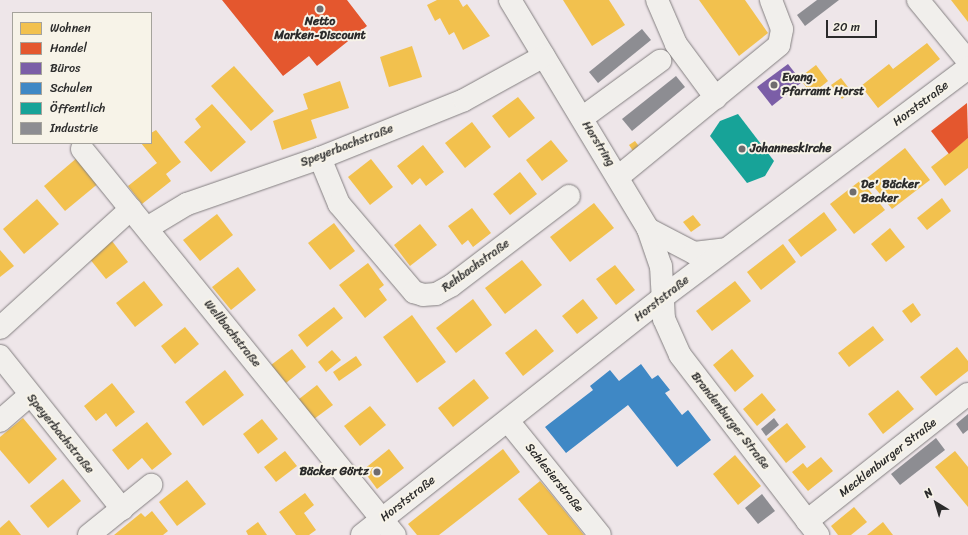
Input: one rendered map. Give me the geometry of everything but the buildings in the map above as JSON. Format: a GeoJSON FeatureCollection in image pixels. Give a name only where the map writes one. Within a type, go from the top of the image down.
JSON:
{"type":"FeatureCollection","features":[{"type":"Feature","properties":{"kind":"street","name":"Horstring"},"geometry":{"type":"LineString","coordinates":[[510,0],[648,229],[661,266],[663,297]]}},
{"type":"Feature","properties":{"kind":"street"},"geometry":{"type":"LineString","coordinates":[[657,0],[676,44],[716,98]]}},
{"type":"Feature","properties":{"kind":"street"},"geometry":{"type":"LineString","coordinates":[[618,177],[773,52],[782,38],[779,17],[771,0]]}},
{"type":"Feature","properties":{"kind":"street"},"geometry":{"type":"LineString","coordinates":[[918,0],[968,61]]}},
{"type":"Feature","properties":{"kind":"street","name":"Speyerbachstraße"},"geometry":{"type":"LineString","coordinates":[[147,228],[187,204],[320,158],[464,100],[544,56]]}},
{"type":"Feature","properties":{"kind":"street"},"geometry":{"type":"LineString","coordinates":[[582,118],[660,61]]}},
{"type":"Feature","properties":{"kind":"street","name":"Horststraße"},"geometry":{"type":"LineString","coordinates":[[362,535],[388,527],[508,421],[663,297],[968,68]]}},
{"type":"Feature","properties":{"kind":"street","name":"Wellbachstraße"},"geometry":{"type":"LineString","coordinates":[[82,149],[388,527]]}},
{"type":"Feature","properties":{"kind":"street","name":"Rehbachstraße"},"geometry":{"type":"LineString","coordinates":[[320,158],[339,204],[414,292],[423,295],[436,294],[452,285],[569,196]]}},
{"type":"Feature","properties":{"kind":"street"},"geometry":{"type":"LineString","coordinates":[[0,328],[131,209]]}},
{"type":"Feature","properties":{"kind":"street"},"geometry":{"type":"LineString","coordinates":[[648,229],[694,253],[728,248]]}},
{"type":"Feature","properties":{"kind":"street","name":"Brandenburger Straße"},"geometry":{"type":"LineString","coordinates":[[663,297],[666,325],[680,355],[813,528]]}},
{"type":"Feature","properties":{"kind":"street","name":"Speyerbachstraße"},"geometry":{"type":"LineString","coordinates":[[0,356],[29,396],[122,509]]}},
{"type":"Feature","properties":{"kind":"street","name":"Mecklenburger Straße"},"geometry":{"type":"LineString","coordinates":[[813,528],[968,394]]}},
{"type":"Feature","properties":{"kind":"street"},"geometry":{"type":"LineString","coordinates":[[0,421],[29,396]]}},
{"type":"Feature","properties":{"kind":"street","name":"Schlesierstraße"},"geometry":{"type":"LineString","coordinates":[[508,421],[600,535]]}},
{"type":"Feature","properties":{"kind":"street"},"geometry":{"type":"LineString","coordinates":[[89,535],[152,485]]}},
{"type":"Feature","properties":{"kind":"place","name":"Netto Marken-Discount"},"geometry":{"type":"Point","coordinates":[320,9]}},
{"type":"Feature","properties":{"kind":"place","name":"Evang. Pfarramt Horst"},"geometry":{"type":"Point","coordinates":[774,85]}},
{"type":"Feature","properties":{"kind":"place","name":"Johanneskirche"},"geometry":{"type":"Point","coordinates":[742,149]}},
{"type":"Feature","properties":{"kind":"place","name":"De' Bäcker Becker"},"geometry":{"type":"Point","coordinates":[853,192]}},
{"type":"Feature","properties":{"kind":"place","name":"Bäcker Görtz"},"geometry":{"type":"Point","coordinates":[377,472]}}]}
